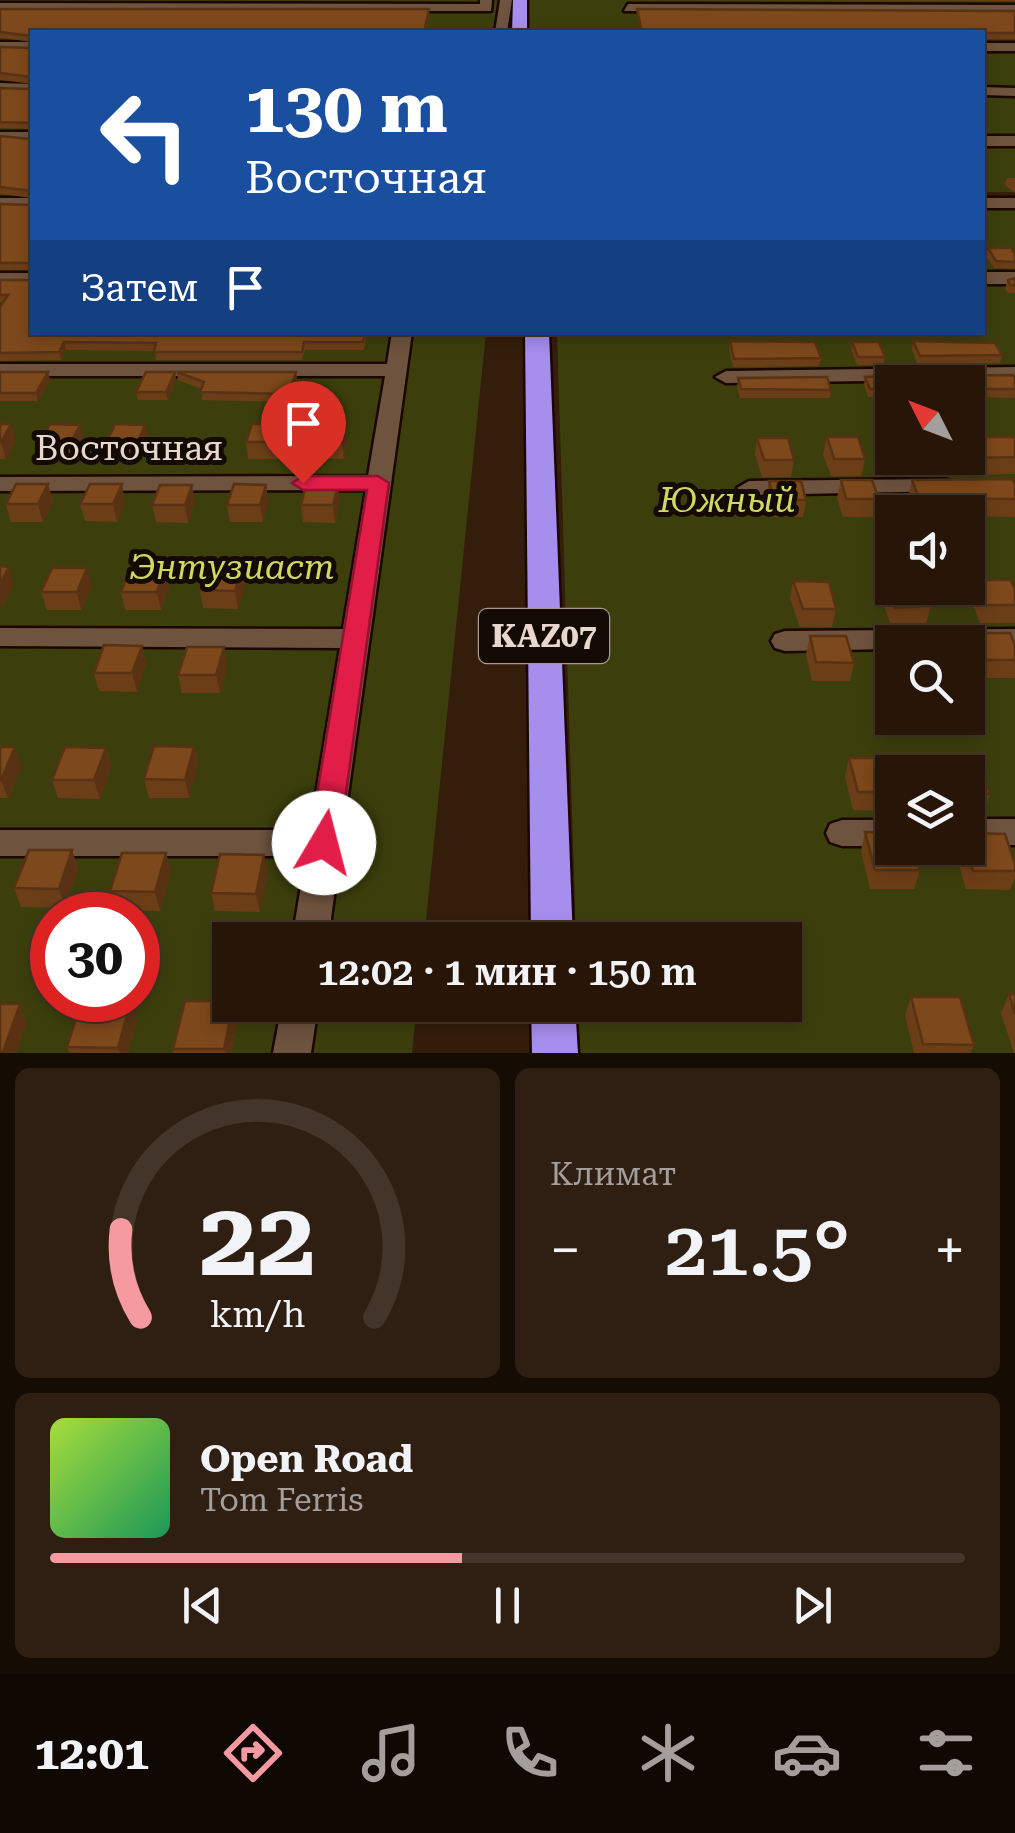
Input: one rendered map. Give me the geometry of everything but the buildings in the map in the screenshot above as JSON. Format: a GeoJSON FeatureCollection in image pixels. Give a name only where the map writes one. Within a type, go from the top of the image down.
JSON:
{"type":"FeatureCollection","features":[{"type":"Feature","properties":{"kind":"highway"},"geometry":{"type":"LineString","coordinates":[[520,0],[520,30]]}},
{"type":"Feature","properties":{"kind":"highway","name":"KAZ07"},"geometry":{"type":"LineString","coordinates":[[537,335],[552,922]]}},
{"type":"Feature","properties":{"kind":"highway"},"geometry":{"type":"LineString","coordinates":[[554,1022],[555,1053]]}},
{"type":"Feature","properties":{"kind":"street"},"geometry":{"type":"LineString","coordinates":[[501,30],[506,0]]}},
{"type":"Feature","properties":{"kind":"street"},"geometry":{"type":"LineString","coordinates":[[0,7],[486,4]]}},
{"type":"Feature","properties":{"kind":"street"},"geometry":{"type":"LineString","coordinates":[[628,8],[1015,9]]}},
{"type":"Feature","properties":{"kind":"street"},"geometry":{"type":"LineString","coordinates":[[0,46],[30,46]]}},
{"type":"Feature","properties":{"kind":"street"},"geometry":{"type":"LineString","coordinates":[[985,47],[1015,47]]}},
{"type":"Feature","properties":{"kind":"street"},"geometry":{"type":"LineString","coordinates":[[0,88],[30,88]]}},
{"type":"Feature","properties":{"kind":"street"},"geometry":{"type":"LineString","coordinates":[[985,92],[1015,92]]}},
{"type":"Feature","properties":{"kind":"street"},"geometry":{"type":"LineString","coordinates":[[0,138],[30,138]]}},
{"type":"Feature","properties":{"kind":"street"},"geometry":{"type":"LineString","coordinates":[[985,141],[1015,141]]}},
{"type":"Feature","properties":{"kind":"street"},"geometry":{"type":"LineString","coordinates":[[0,203],[30,203]]}},
{"type":"Feature","properties":{"kind":"street"},"geometry":{"type":"LineString","coordinates":[[985,203],[1015,203]]}},
{"type":"Feature","properties":{"kind":"street"},"geometry":{"type":"LineString","coordinates":[[985,278],[1015,278]]}},
{"type":"Feature","properties":{"kind":"street"},"geometry":{"type":"LineString","coordinates":[[0,279],[30,279]]}},
{"type":"Feature","properties":{"kind":"street"},"geometry":{"type":"LineString","coordinates":[[313,922],[402,335]]}},
{"type":"Feature","properties":{"kind":"street"},"geometry":{"type":"LineString","coordinates":[[0,370],[396,370]]}},
{"type":"Feature","properties":{"kind":"street"},"geometry":{"type":"LineString","coordinates":[[726,376],[1015,373]]}},
{"type":"Feature","properties":{"kind":"street","name":"Восточная"},"geometry":{"type":"LineString","coordinates":[[0,484],[378,483]]}},
{"type":"Feature","properties":{"kind":"street"},"geometry":{"type":"LineString","coordinates":[[750,488],[977,486]]}},
{"type":"Feature","properties":{"kind":"street"},"geometry":{"type":"LineString","coordinates":[[0,637],[354,639]]}},
{"type":"Feature","properties":{"kind":"street"},"geometry":{"type":"LineString","coordinates":[[784,641],[1015,638]]}},
{"type":"Feature","properties":{"kind":"street"},"geometry":{"type":"LineString","coordinates":[[985,832],[1015,832]]}},
{"type":"Feature","properties":{"kind":"street"},"geometry":{"type":"LineString","coordinates":[[842,833],[875,833]]}},
{"type":"Feature","properties":{"kind":"street"},"geometry":{"type":"LineString","coordinates":[[0,843],[324,843]]}},
{"type":"Feature","properties":{"kind":"street"},"geometry":{"type":"LineString","coordinates":[[292,1053],[297,1022]]}},
{"type":"Feature","properties":{"kind":"green space"},"geometry":{"type":"Polygon","coordinates":[[[0,0],[1015,0],[1015,192],[985,192],[985,30],[30,30],[30,85],[0,85],[0,0]]]}},
{"type":"Feature","properties":{"kind":"green space","name":"Энтузиаст"},"geometry":{"type":"Polygon","coordinates":[[[0,89],[30,89],[30,335],[486,335],[426,922],[212,922],[212,1022],[415,1022],[412,1053],[0,1053],[0,89]]]}},
{"type":"Feature","properties":{"kind":"green space","name":"Южный"},"geometry":{"type":"Polygon","coordinates":[[[985,198],[1015,198],[1015,1053],[580,1053],[579,1022],[802,1022],[802,922],[575,922],[557,335],[985,335],[985,198]]]}},
{"type":"Feature","properties":{"kind":"route"},"geometry":{"type":"LineString","coordinates":[[303,483],[378,483],[324,843]]}}]}
